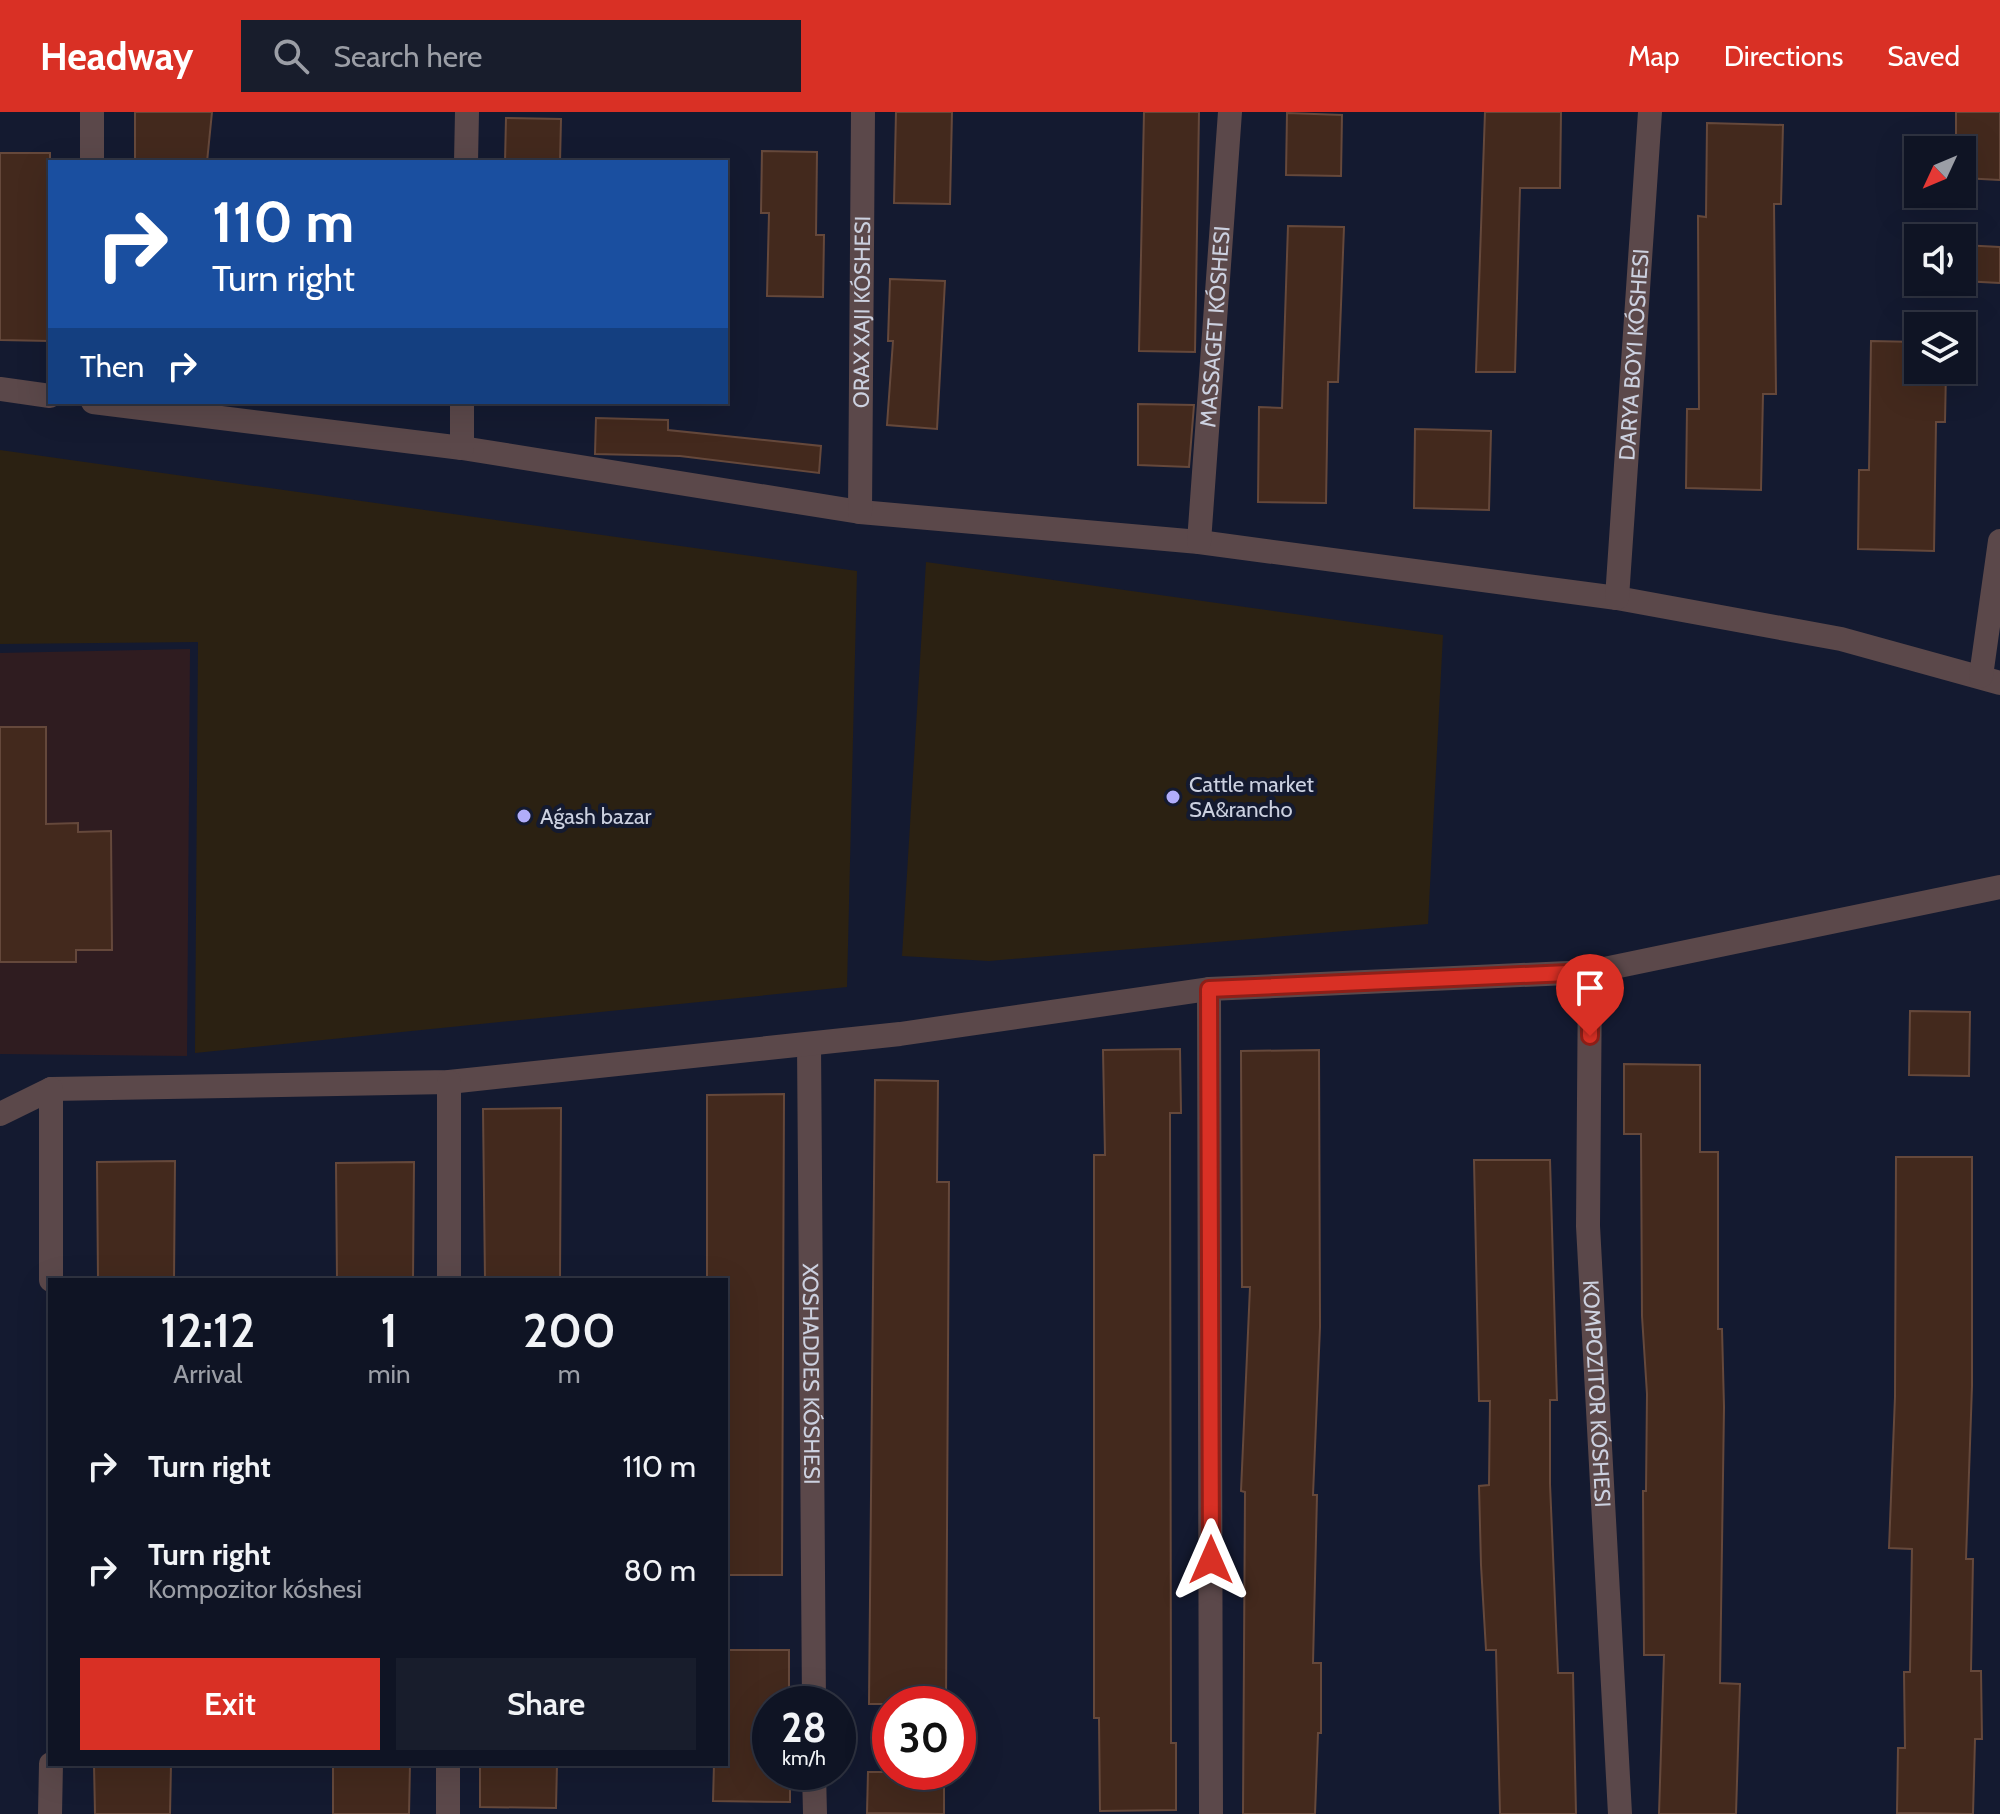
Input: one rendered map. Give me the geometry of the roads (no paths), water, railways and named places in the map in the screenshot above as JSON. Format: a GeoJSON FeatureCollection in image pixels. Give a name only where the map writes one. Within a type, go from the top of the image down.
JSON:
{"type":"FeatureCollection","features":[{"type":"Feature","properties":{"kind":"street"},"geometry":{"type":"LineString","coordinates":[[92,112],[92,160]]}},
{"type":"Feature","properties":{"kind":"street"},"geometry":{"type":"LineString","coordinates":[[466,160],[467,112]]}},
{"type":"Feature","properties":{"kind":"street"},"geometry":{"type":"LineString","coordinates":[[860,512],[863,112]]}},
{"type":"Feature","properties":{"kind":"street","name":"MASSAGET KÓSHESI"},"geometry":{"type":"LineString","coordinates":[[1199,542],[1230,112]]}},
{"type":"Feature","properties":{"kind":"street"},"geometry":{"type":"LineString","coordinates":[[1617,598],[1650,112]]}},
{"type":"Feature","properties":{"kind":"street"},"geometry":{"type":"LineString","coordinates":[[0,389],[48,396]]}},
{"type":"Feature","properties":{"kind":"street"},"geometry":{"type":"LineString","coordinates":[[109,404],[462,448],[860,512],[1199,542],[1617,598],[1841,639],[1990,680],[2000,541]]}},
{"type":"Feature","properties":{"kind":"street"},"geometry":{"type":"LineString","coordinates":[[462,404],[462,448]]}},
{"type":"Feature","properties":{"kind":"street"},"geometry":{"type":"LineString","coordinates":[[0,1114],[51,1089],[449,1082],[809,1044],[1209,989],[1590,972],[1999,893]]}},
{"type":"Feature","properties":{"kind":"street","name":"KOMPOZITOR KÓSHESI"},"geometry":{"type":"LineString","coordinates":[[1590,972],[1588,1226],[1620,1814]]}},
{"type":"Feature","properties":{"kind":"street"},"geometry":{"type":"LineString","coordinates":[[1209,989],[1211,1814]]}},
{"type":"Feature","properties":{"kind":"street","name":"XOSHADDES KÓSHESI"},"geometry":{"type":"LineString","coordinates":[[809,1044],[814,1686]]}},
{"type":"Feature","properties":{"kind":"street"},"geometry":{"type":"LineString","coordinates":[[449,1082],[449,1278]]}},
{"type":"Feature","properties":{"kind":"street"},"geometry":{"type":"LineString","coordinates":[[51,1089],[51,1278]]}},
{"type":"Feature","properties":{"kind":"street"},"geometry":{"type":"LineString","coordinates":[[50,1814],[51,1766]]}},
{"type":"Feature","properties":{"kind":"street"},"geometry":{"type":"LineString","coordinates":[[448,1766],[448,1814]]}},
{"type":"Feature","properties":{"kind":"street"},"geometry":{"type":"LineString","coordinates":[[814,1790],[815,1814]]}},
{"type":"Feature","properties":{"kind":"place","name":"Cattle market SA&rancho"},"geometry":{"type":"Point","coordinates":[1173,797]}},
{"type":"Feature","properties":{"kind":"place","name":"Aǵash bazar"},"geometry":{"type":"Point","coordinates":[524,816]}}]}
